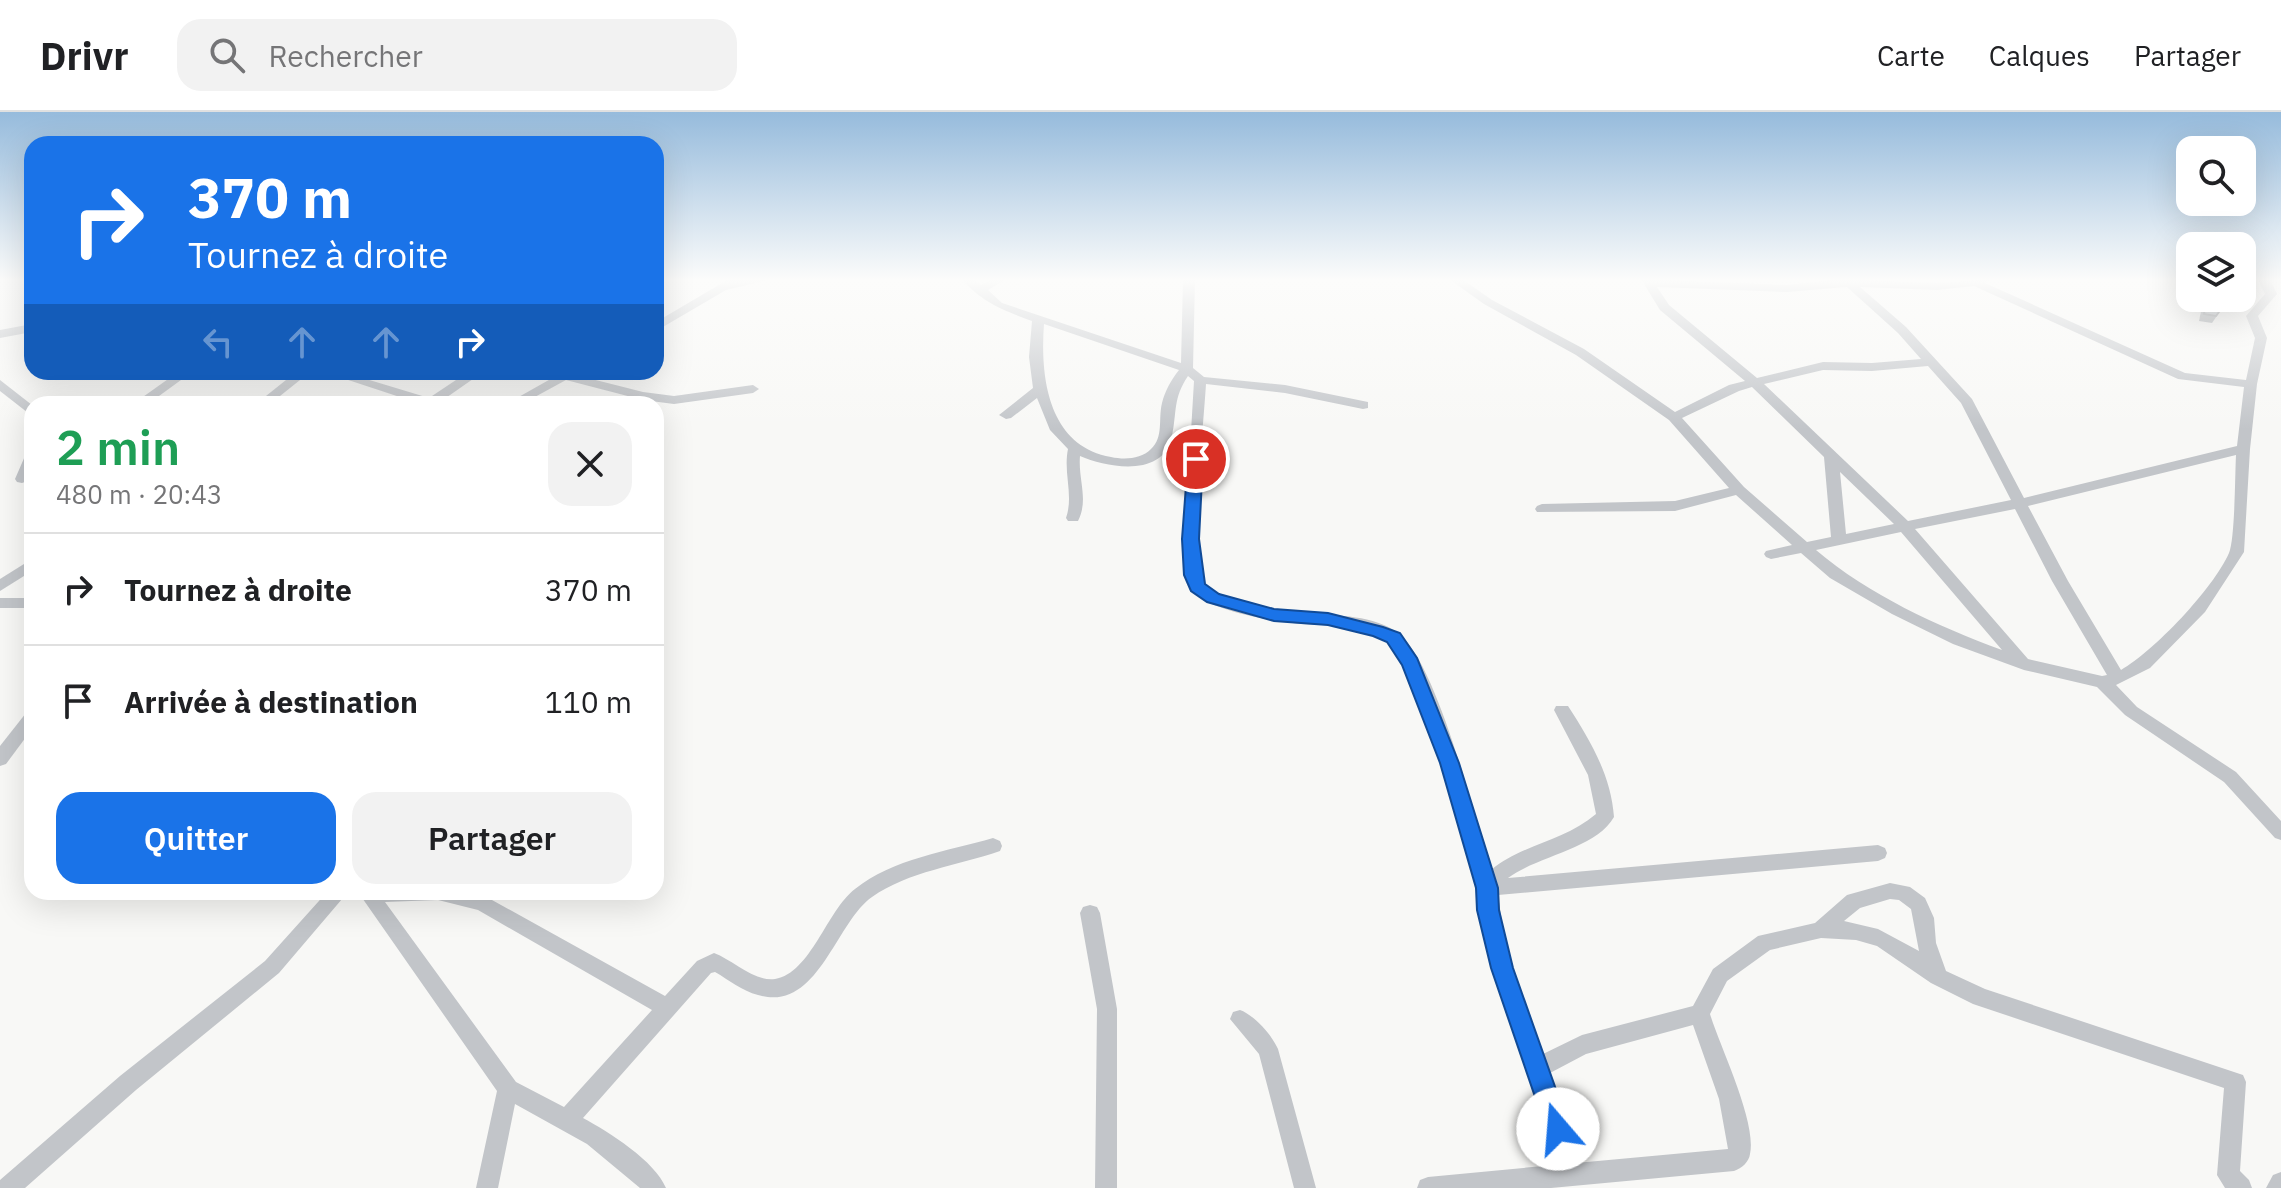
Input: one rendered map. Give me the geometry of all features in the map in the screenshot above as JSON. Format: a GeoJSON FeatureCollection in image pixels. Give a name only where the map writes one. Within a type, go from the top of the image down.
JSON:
{"type":"FeatureCollection","features":[{"type":"Feature","properties":{"kind":"street"},"geometry":{"type":"LineString","coordinates":[[1037,329],[1035,357],[1040,389],[1057,432],[1074,450],[1101,461],[1136,461],[1151,455],[1165,440],[1167,410],[1181,375],[1285,389],[1363,405]]}},
{"type":"Feature","properties":{"kind":"street"},"geometry":{"type":"LineString","coordinates":[[1062,329],[1194,375]]}},
{"type":"Feature","properties":{"kind":"street"},"geometry":{"type":"LineString","coordinates":[[1192,329],[1194,375],[1191,539],[1193,575],[1197,587],[1213,598],[1274,615],[1354,624],[1393,638],[1410,663],[1428,704],[1487,888],[1488,910],[1502,968],[1558,1129],[1567,1173]]}},
{"type":"Feature","properties":{"kind":"street"},"geometry":{"type":"LineString","coordinates":[[1538,329],[1580,352],[1674,417],[1739,490],[1835,574],[1897,610],[1959,640],[2024,664],[2110,681],[2144,664],[2200,608],[2237,552],[2243,449],[2251,384],[2261,338],[2257,329]]}},
{"type":"Feature","properties":{"kind":"street"},"geometry":{"type":"LineString","coordinates":[[1691,329],[1754,382],[1903,525],[2024,664]]}},
{"type":"Feature","properties":{"kind":"street"},"geometry":{"type":"LineString","coordinates":[[1901,329],[1967,402],[2110,681],[2131,711],[2230,777],[2281,833]]}},
{"type":"Feature","properties":{"kind":"street"},"geometry":{"type":"LineString","coordinates":[[2083,329],[2182,376],[2251,384]]}},
{"type":"Feature","properties":{"kind":"street"},"geometry":{"type":"LineString","coordinates":[[0,334],[24,330]]}},
{"type":"Feature","properties":{"kind":"street"},"geometry":{"type":"LineString","coordinates":[[1674,417],[1754,382],[1823,366],[1872,367],[1929,362]]}},
{"type":"Feature","properties":{"kind":"street"},"geometry":{"type":"LineString","coordinates":[[151,396],[174,380]]}},
{"type":"Feature","properties":{"kind":"street"},"geometry":{"type":"LineString","coordinates":[[272,396],[294,380]]}},
{"type":"Feature","properties":{"kind":"street"},"geometry":{"type":"LineString","coordinates":[[355,380],[406,396]]}},
{"type":"Feature","properties":{"kind":"street"},"geometry":{"type":"LineString","coordinates":[[442,396],[466,380]]}},
{"type":"Feature","properties":{"kind":"street"},"geometry":{"type":"LineString","coordinates":[[527,396],[557,380]]}},
{"type":"Feature","properties":{"kind":"street"},"geometry":{"type":"LineString","coordinates":[[588,380],[643,396]]}},
{"type":"Feature","properties":{"kind":"street"},"geometry":{"type":"LineString","coordinates":[[0,384],[24,405]]}},
{"type":"Feature","properties":{"kind":"street"},"geometry":{"type":"LineString","coordinates":[[664,399],[753,389]]}},
{"type":"Feature","properties":{"kind":"street"},"geometry":{"type":"LineString","coordinates":[[1006,415],[1040,389]]}},
{"type":"Feature","properties":{"kind":"street"},"geometry":{"type":"LineString","coordinates":[[1771,554],[2021,503],[2243,449]]}},
{"type":"Feature","properties":{"kind":"street"},"geometry":{"type":"LineString","coordinates":[[1073,518],[1078,503],[1072,474],[1074,450]]}},
{"type":"Feature","properties":{"kind":"street"},"geometry":{"type":"LineString","coordinates":[[1831,455],[1839,539]]}},
{"type":"Feature","properties":{"kind":"street"},"geometry":{"type":"LineString","coordinates":[[22,479],[24,474]]}},
{"type":"Feature","properties":{"kind":"street"},"geometry":{"type":"LineString","coordinates":[[1542,509],[1675,506],[1739,490]]}},
{"type":"Feature","properties":{"kind":"street"},"geometry":{"type":"LineString","coordinates":[[0,586],[24,570]]}},
{"type":"Feature","properties":{"kind":"street"},"geometry":{"type":"LineString","coordinates":[[0,603],[24,603]]}},
{"type":"Feature","properties":{"kind":"street"},"geometry":{"type":"LineString","coordinates":[[1487,888],[1502,871],[1543,849],[1594,829],[1605,817],[1605,800],[1597,779],[1580,739],[1562,710]]}},
{"type":"Feature","properties":{"kind":"street"},"geometry":{"type":"LineString","coordinates":[[0,759],[24,728]]}},
{"type":"Feature","properties":{"kind":"street"},"geometry":{"type":"LineString","coordinates":[[566,1121],[704,967],[714,962],[724,965],[756,988],[778,988],[805,972],[852,903],[879,883],[993,846]]}},
{"type":"Feature","properties":{"kind":"street"},"geometry":{"type":"LineString","coordinates":[[1487,888],[1878,853]]}},
{"type":"Feature","properties":{"kind":"street"},"geometry":{"type":"LineString","coordinates":[[1820,930],[1854,901],[1890,891],[1903,893],[1918,904],[1924,918],[1926,943],[1938,977]]}},
{"type":"Feature","properties":{"kind":"street"},"geometry":{"type":"LineString","coordinates":[[8,1188],[128,1083],[272,967],[332,900]]}},
{"type":"Feature","properties":{"kind":"street"},"geometry":{"type":"LineString","coordinates":[[373,900],[508,1089],[595,1136],[643,1174],[655,1188]]}},
{"type":"Feature","properties":{"kind":"street"},"geometry":{"type":"LineString","coordinates":[[471,900],[483,903],[667,1008]]}},
{"type":"Feature","properties":{"kind":"street"},"geometry":{"type":"LineString","coordinates":[[1090,913],[1107,1009],[1106,1188]]}},
{"type":"Feature","properties":{"kind":"street"},"geometry":{"type":"LineString","coordinates":[[1428,1188],[1734,1160],[1740,1152],[1739,1123],[1727,1086],[1709,1050],[1700,1014],[1720,975],[1765,942],[1820,930],[1850,928],[1877,934],[1938,977],[1980,997],[2235,1082],[2228,1175],[2241,1188]]}},
{"type":"Feature","properties":{"kind":"street"},"geometry":{"type":"LineString","coordinates":[[1538,1068],[1582,1045],[1700,1014]]}},
{"type":"Feature","properties":{"kind":"street"},"geometry":{"type":"LineString","coordinates":[[1240,1019],[1268,1049],[1305,1188]]}},
{"type":"Feature","properties":{"kind":"street"},"geometry":{"type":"LineString","coordinates":[[487,1188],[508,1089]]}},
{"type":"Feature","properties":{"kind":"street"},"geometry":{"type":"LineString","coordinates":[[2277,1188],[2281,1183]]}},
{"type":"Feature","properties":{"kind":"route"},"geometry":{"type":"LineString","coordinates":[[1196,459],[1191,539],[1193,575],[1197,587],[1213,598],[1274,615],[1354,624],[1393,638],[1401,646],[1423,691],[1450,763],[1468,833],[1487,888],[1488,910],[1502,968],[1558,1129]]}}]}
